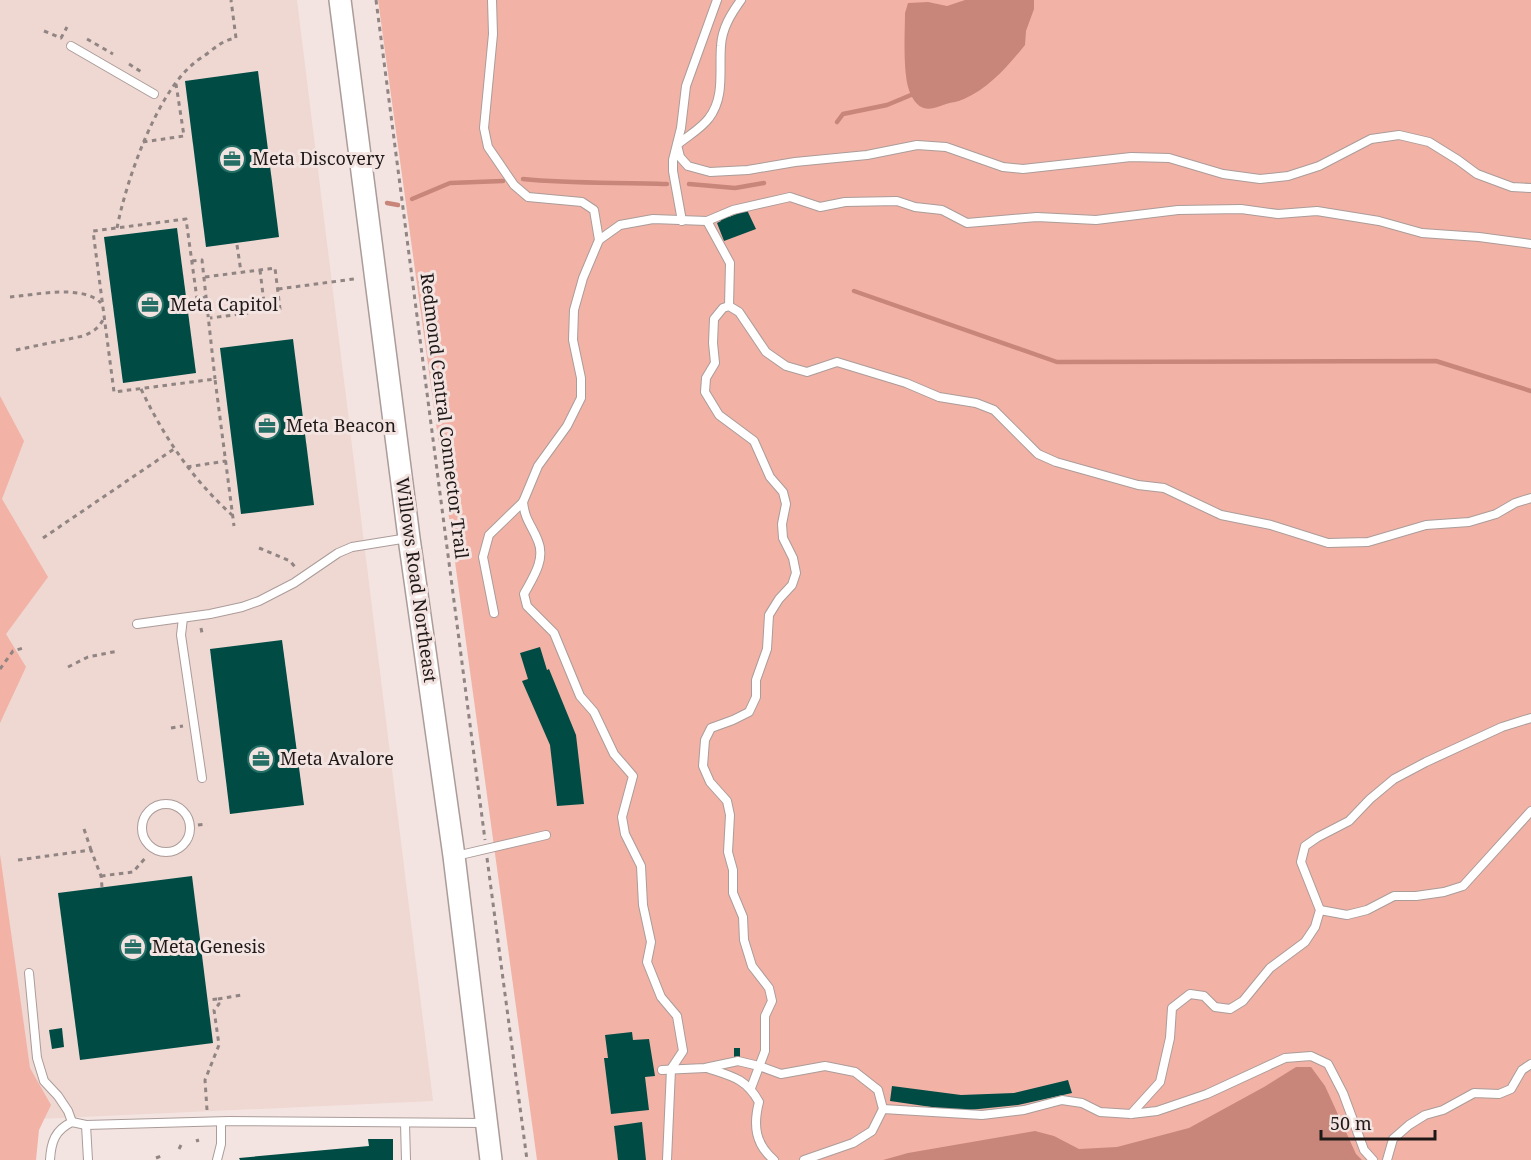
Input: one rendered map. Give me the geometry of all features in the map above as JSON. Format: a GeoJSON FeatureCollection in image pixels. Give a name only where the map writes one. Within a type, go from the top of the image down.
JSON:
{"type":"FeatureCollection","features":[{"type":"Feature","properties":{"kind":"main road","name":"Willows Road Northeast"},"geometry":{"type":"LineString","coordinates":[[340,0],[409,538],[454,856],[491,1160]]}},
{"type":"Feature","properties":{"kind":"lane"},"geometry":{"type":"LineString","coordinates":[[492,0],[493,34],[484,128],[488,147],[514,185],[528,197],[582,202],[594,210],[599,240]]}},
{"type":"Feature","properties":{"kind":"lane"},"geometry":{"type":"LineString","coordinates":[[682,221],[673,171],[676,145],[686,86],[717,0]]}},
{"type":"Feature","properties":{"kind":"lane"},"geometry":{"type":"LineString","coordinates":[[676,145],[708,120],[718,103],[721,44],[728,17],[741,0]]}},
{"type":"Feature","properties":{"kind":"lane"},"geometry":{"type":"LineString","coordinates":[[71,46],[154,94]]}},
{"type":"Feature","properties":{"kind":"lane"},"geometry":{"type":"LineString","coordinates":[[676,145],[680,157],[688,166],[710,172],[748,170],[795,162],[867,155],[917,145],[946,147],[1003,167],[1023,169],[1131,157],[1169,158],[1223,174],[1260,179],[1288,176],[1319,166],[1371,139],[1400,135],[1429,142],[1477,174],[1512,187],[1531,188]]}},
{"type":"Feature","properties":{"kind":"lane"},"geometry":{"type":"LineString","coordinates":[[494,613],[483,557],[489,535],[523,502],[538,466],[567,426],[581,398],[581,378],[573,340],[574,310],[583,278],[599,240],[620,225],[653,219],[707,221],[733,210],[790,197],[820,207],[844,202],[897,201],[915,207],[942,210],[968,223],[1037,217],[1096,220],[1178,210],[1241,209],[1278,213],[1317,211],[1379,221],[1422,233],[1531,244]]}},
{"type":"Feature","properties":{"kind":"lane"},"geometry":{"type":"LineString","coordinates":[[707,221],[730,263],[729,306]]}},
{"type":"Feature","properties":{"kind":"lane"},"geometry":{"type":"LineString","coordinates":[[751,1088],[765,1050],[765,1016],[772,1001],[769,988],[752,966],[744,940],[743,917],[733,893],[733,870],[728,852],[730,815],[727,801],[710,782],[703,766],[705,740],[711,728],[749,712],[756,697],[756,680],[767,649],[769,615],[792,585],[796,573],[793,558],[783,538],[782,524],[786,504],[783,492],[770,477],[754,441],[719,415],[705,392],[706,378],[715,363],[714,319],[723,308],[729,306],[739,312],[766,352],[786,366],[807,372],[837,362],[939,397],[976,403],[994,410],[1038,454],[1056,462],[1138,485],[1164,488],[1221,515],[1271,525],[1328,543],[1368,542],[1426,525],[1469,522],[1496,514],[1515,503],[1531,498]]}},
{"type":"Feature","properties":{"kind":"lane"},"geometry":{"type":"LineString","coordinates":[[523,502],[524,516],[539,544],[539,566],[524,594],[527,606],[554,633],[580,696],[594,712],[614,754],[633,776],[622,817],[625,834],[641,866],[643,905],[651,942],[647,962],[661,997],[677,1016],[683,1051],[671,1069],[667,1160]]}},
{"type":"Feature","properties":{"kind":"lane"},"geometry":{"type":"LineString","coordinates":[[137,624],[226,611],[259,601],[294,584],[352,547],[409,538]]}},
{"type":"Feature","properties":{"kind":"lane"},"geometry":{"type":"LineString","coordinates":[[183,618],[181,635],[202,778]]}},
{"type":"Feature","properties":{"kind":"lane"},"geometry":{"type":"LineString","coordinates":[[1131,1114],[1160,1082],[1170,1038],[1172,1008],[1190,993],[1204,996],[1215,1007],[1230,1009],[1243,1001],[1270,968],[1305,942],[1315,927],[1320,910],[1301,862],[1305,846],[1349,821],[1394,779],[1502,727],[1531,718]]}},
{"type":"Feature","properties":{"kind":"lane"},"geometry":{"type":"LineString","coordinates":[[163,805],[177,807],[188,818],[190,825],[190,832],[183,846],[170,852],[154,849],[143,836],[144,819],[155,807],[163,805]]}},
{"type":"Feature","properties":{"kind":"lane"},"geometry":{"type":"LineString","coordinates":[[1320,910],[1347,915],[1367,910],[1394,896],[1444,892],[1463,886],[1531,811]]}},
{"type":"Feature","properties":{"kind":"lane"},"geometry":{"type":"LineString","coordinates":[[454,856],[546,835]]}},
{"type":"Feature","properties":{"kind":"lane"},"geometry":{"type":"LineString","coordinates":[[29,973],[37,1058],[44,1081],[58,1096],[72,1122]]}},
{"type":"Feature","properties":{"kind":"lane"},"geometry":{"type":"LineString","coordinates":[[882,1109],[982,1115],[1024,1110],[1062,1100],[1082,1103],[1100,1112],[1131,1114],[1157,1111],[1207,1094],[1285,1058],[1311,1056],[1328,1064],[1343,1093],[1364,1150],[1373,1160]]}},
{"type":"Feature","properties":{"kind":"lane"},"geometry":{"type":"LineString","coordinates":[[662,1070],[705,1068],[738,1061],[781,1074],[825,1066],[855,1072],[878,1090],[882,1109],[873,1131],[853,1143],[804,1160]]}},
{"type":"Feature","properties":{"kind":"lane"},"geometry":{"type":"LineString","coordinates":[[1388,1160],[1393,1139],[1409,1125],[1425,1115],[1443,1110],[1474,1093],[1499,1094],[1511,1089],[1522,1070],[1531,1064]]}},
{"type":"Feature","properties":{"kind":"lane"},"geometry":{"type":"LineString","coordinates":[[705,1068],[731,1076],[751,1088],[759,1102],[755,1118],[757,1137],[767,1154],[774,1160]]}},
{"type":"Feature","properties":{"kind":"lane"},"geometry":{"type":"LineString","coordinates":[[50,1160],[57,1132],[72,1122],[86,1125],[221,1122],[487,1123]]}},
{"type":"Feature","properties":{"kind":"lane"},"geometry":{"type":"LineString","coordinates":[[217,1160],[221,1122]]}},
{"type":"Feature","properties":{"kind":"lane"},"geometry":{"type":"LineString","coordinates":[[405,1123],[406,1160]]}},
{"type":"Feature","properties":{"kind":"lane"},"geometry":{"type":"LineString","coordinates":[[86,1125],[88,1160]]}},
{"type":"Feature","properties":{"kind":"path"},"geometry":{"type":"LineString","coordinates":[[117,228],[132,171],[143,142],[165,100],[192,65],[226,39],[236,38],[231,0]]}},
{"type":"Feature","properties":{"kind":"path","name":"Redmond Central Connector Trail"},"geometry":{"type":"LineString","coordinates":[[376,0],[484,835]]}},
{"type":"Feature","properties":{"kind":"path"},"geometry":{"type":"LineString","coordinates":[[44,31],[60,38],[67,27]]}},
{"type":"Feature","properties":{"kind":"path"},"geometry":{"type":"LineString","coordinates":[[87,39],[113,54]]}},
{"type":"Feature","properties":{"kind":"path"},"geometry":{"type":"LineString","coordinates":[[143,142],[184,136],[176,84]]}},
{"type":"Feature","properties":{"kind":"path"},"geometry":{"type":"LineString","coordinates":[[207,297],[197,299],[186,219],[93,231],[114,392],[215,379]]}},
{"type":"Feature","properties":{"kind":"path"},"geometry":{"type":"LineString","coordinates":[[237,245],[241,272]]}},
{"type":"Feature","properties":{"kind":"path"},"geometry":{"type":"LineString","coordinates":[[192,261],[202,260],[205,277],[215,379],[234,526]]}},
{"type":"Feature","properties":{"kind":"path"},"geometry":{"type":"LineString","coordinates":[[205,277],[275,268],[278,289],[280,309],[210,318]]}},
{"type":"Feature","properties":{"kind":"path"},"geometry":{"type":"LineString","coordinates":[[260,270],[265,311]]}},
{"type":"Feature","properties":{"kind":"path"},"geometry":{"type":"LineString","coordinates":[[278,289],[354,279]]}},
{"type":"Feature","properties":{"kind":"path"},"geometry":{"type":"LineString","coordinates":[[10,297],[78,292],[91,296],[102,304]]}},
{"type":"Feature","properties":{"kind":"path"},"geometry":{"type":"LineString","coordinates":[[16,350],[94,332],[104,318]]}},
{"type":"Feature","properties":{"kind":"path"},"geometry":{"type":"LineString","coordinates":[[141,389],[174,449],[187,467],[217,501],[233,515]]}},
{"type":"Feature","properties":{"kind":"path"},"geometry":{"type":"LineString","coordinates":[[43,538],[174,449]]}},
{"type":"Feature","properties":{"kind":"path"},"geometry":{"type":"LineString","coordinates":[[187,467],[226,461]]}},
{"type":"Feature","properties":{"kind":"path"},"geometry":{"type":"LineString","coordinates":[[259,548],[290,561],[296,567]]}},
{"type":"Feature","properties":{"kind":"path"},"geometry":{"type":"LineString","coordinates":[[201,628],[202,633]]}},
{"type":"Feature","properties":{"kind":"path"},"geometry":{"type":"LineString","coordinates":[[0,669],[13,651],[23,648]]}},
{"type":"Feature","properties":{"kind":"path"},"geometry":{"type":"LineString","coordinates":[[68,668],[88,657],[118,651]]}},
{"type":"Feature","properties":{"kind":"path"},"geometry":{"type":"LineString","coordinates":[[171,728],[183,726]]}},
{"type":"Feature","properties":{"kind":"path"},"geometry":{"type":"LineString","coordinates":[[198,825],[207,824]]}},
{"type":"Feature","properties":{"kind":"path"},"geometry":{"type":"LineString","coordinates":[[84,829],[101,876],[102,887]]}},
{"type":"Feature","properties":{"kind":"path"},"geometry":{"type":"LineString","coordinates":[[18,860],[65,856],[91,850]]}},
{"type":"Feature","properties":{"kind":"path"},"geometry":{"type":"LineString","coordinates":[[101,876],[133,872],[147,856]]}},
{"type":"Feature","properties":{"kind":"path"},"geometry":{"type":"LineString","coordinates":[[488,861],[527,1160]]}},
{"type":"Feature","properties":{"kind":"path"},"geometry":{"type":"LineString","coordinates":[[208,1000],[242,995]]}},
{"type":"Feature","properties":{"kind":"path"},"geometry":{"type":"LineString","coordinates":[[207,1110],[205,1080],[219,1045],[214,1010],[219,1004],[218,999]]}},
{"type":"Feature","properties":{"kind":"path"},"geometry":{"type":"LineString","coordinates":[[178,1149],[181,1145]]}},
{"type":"Feature","properties":{"kind":"path"},"geometry":{"type":"LineString","coordinates":[[156,1158],[161,1156]]}},
{"type":"Feature","properties":{"kind":"shaded area"},"geometry":{"type":"Polygon","coordinates":[[[0,0],[297,0],[433,1101],[15,1120],[0,852],[0,0]]]}},
{"type":"Feature","properties":{"kind":"shaded area"},"geometry":{"type":"Polygon","coordinates":[[[378,0],[1531,0],[1531,1160],[537,1160],[378,0]]]}},
{"type":"Feature","properties":{"kind":"shaded area"},"geometry":{"type":"Polygon","coordinates":[[[965,0],[1034,0],[1025,45],[998,76],[982,89],[962,100],[935,108],[922,107],[914,101],[906,78],[905,13],[908,3],[928,2],[947,6],[965,0]]]}},
{"type":"Feature","properties":{"kind":"shaded area"},"geometry":{"type":"Polygon","coordinates":[[[0,396],[24,441],[2,499],[48,577],[6,634],[26,667],[0,723],[0,396]]]}},
{"type":"Feature","properties":{"kind":"shaded area"},"geometry":{"type":"Polygon","coordinates":[[[0,854],[30,1068],[51,1105],[39,1130],[36,1160],[0,1160],[0,854]]]}},
{"type":"Feature","properties":{"kind":"shaded area"},"geometry":{"type":"Polygon","coordinates":[[[1296,1067],[1311,1067],[1325,1086],[1356,1154],[1362,1160],[883,1160],[908,1153],[1035,1131],[1054,1136],[1079,1149],[1117,1147],[1189,1128],[1296,1067]]]}},
{"type":"Feature","properties":{"kind":"building","name":"Meta Discovery"},"geometry":{"type":"Polygon","coordinates":[[[258,71],[279,237],[206,247],[185,81],[258,71]]]}},
{"type":"Feature","properties":{"kind":"building"},"geometry":{"type":"Polygon","coordinates":[[[747,210],[756,229],[724,241],[717,223],[721,221],[719,217],[728,214],[729,217],[747,210]]]}},
{"type":"Feature","properties":{"kind":"building","name":"Meta Capitol"},"geometry":{"type":"Polygon","coordinates":[[[177,228],[196,373],[123,383],[104,237],[177,228]]]}},
{"type":"Feature","properties":{"kind":"building","name":"Meta Beacon"},"geometry":{"type":"Polygon","coordinates":[[[293,339],[314,505],[241,514],[220,348],[293,339]]]}},
{"type":"Feature","properties":{"kind":"building","name":"Meta Avalore"},"geometry":{"type":"Polygon","coordinates":[[[282,640],[304,805],[230,814],[210,649],[282,640]]]}},
{"type":"Feature","properties":{"kind":"building"},"geometry":{"type":"Polygon","coordinates":[[[540,647],[547,670],[549,669],[576,735],[584,804],[557,806],[550,745],[522,681],[528,679],[520,653],[540,647]]]}},
{"type":"Feature","properties":{"kind":"building","name":"Meta Genesis"},"geometry":{"type":"Polygon","coordinates":[[[192,876],[213,1043],[80,1060],[58,893],[192,876]]]}},
{"type":"Feature","properties":{"kind":"building"},"geometry":{"type":"Polygon","coordinates":[[[62,1028],[64,1047],[52,1049],[49,1030],[62,1028]]]}},
{"type":"Feature","properties":{"kind":"building"},"geometry":{"type":"Polygon","coordinates":[[[632,1032],[633,1040],[649,1039],[655,1076],[645,1077],[649,1110],[611,1114],[604,1058],[608,1058],[605,1035],[632,1032]]]}},
{"type":"Feature","properties":{"kind":"building"},"geometry":{"type":"Polygon","coordinates":[[[734,1048],[740,1048],[740,1057],[734,1057],[734,1048]]]}},
{"type":"Feature","properties":{"kind":"building"},"geometry":{"type":"Polygon","coordinates":[[[1068,1080],[1072,1093],[1018,1105],[959,1111],[890,1101],[892,1086],[961,1095],[1014,1093],[1068,1080]]]}},
{"type":"Feature","properties":{"kind":"building"},"geometry":{"type":"Polygon","coordinates":[[[642,1122],[646,1160],[618,1160],[614,1126],[642,1122]]]}},
{"type":"Feature","properties":{"kind":"building"},"geometry":{"type":"Polygon","coordinates":[[[368,1139],[393,1139],[393,1160],[240,1160],[239,1158],[369,1146],[368,1139]]]}},
{"type":"Feature","properties":{"kind":"waterway"},"geometry":{"type":"LineString","coordinates":[[837,122],[843,114],[887,105],[911,95]]}},
{"type":"Feature","properties":{"kind":"waterway"},"geometry":{"type":"LineString","coordinates":[[523,179],[667,184]]}},
{"type":"Feature","properties":{"kind":"waterway"},"geometry":{"type":"LineString","coordinates":[[412,199],[450,183],[503,181]]}},
{"type":"Feature","properties":{"kind":"waterway"},"geometry":{"type":"LineString","coordinates":[[689,184],[735,188],[764,183]]}},
{"type":"Feature","properties":{"kind":"waterway"},"geometry":{"type":"LineString","coordinates":[[387,203],[398,205]]}},
{"type":"Feature","properties":{"kind":"waterway"},"geometry":{"type":"LineString","coordinates":[[854,291],[1057,362],[1436,361],[1531,391]]}},
{"type":"Feature","properties":{"kind":"place","name":"Meta Discovery"},"geometry":{"type":"Point","coordinates":[232,159]}},
{"type":"Feature","properties":{"kind":"place","name":"Meta Capitol"},"geometry":{"type":"Point","coordinates":[150,305]}},
{"type":"Feature","properties":{"kind":"place","name":"Meta Beacon"},"geometry":{"type":"Point","coordinates":[267,426]}},
{"type":"Feature","properties":{"kind":"place","name":"Meta Avalore"},"geometry":{"type":"Point","coordinates":[261,759]}},
{"type":"Feature","properties":{"kind":"place","name":"Meta Genesis"},"geometry":{"type":"Point","coordinates":[133,947]}}]}
